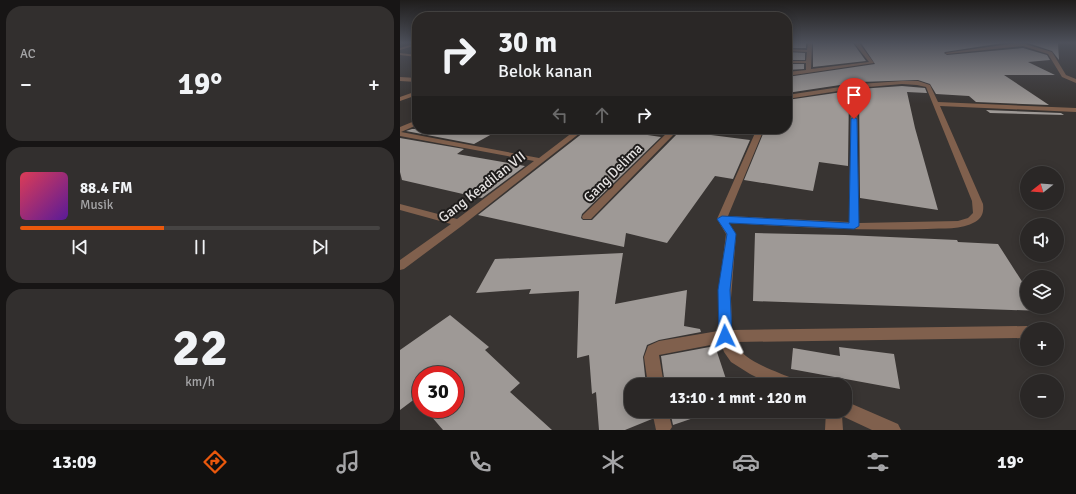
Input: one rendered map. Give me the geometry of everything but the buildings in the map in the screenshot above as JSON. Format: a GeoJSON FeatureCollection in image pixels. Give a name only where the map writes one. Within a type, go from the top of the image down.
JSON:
{"type":"FeatureCollection","features":[{"type":"Feature","properties":{"kind":"street"},"geometry":{"type":"LineString","coordinates":[[808,72],[809,63]]}},
{"type":"Feature","properties":{"kind":"street"},"geometry":{"type":"LineString","coordinates":[[792,74],[872,63]]}},
{"type":"Feature","properties":{"kind":"street"},"geometry":{"type":"LineString","coordinates":[[1056,63],[1064,76],[1075,81]]}},
{"type":"Feature","properties":{"kind":"street"},"geometry":{"type":"LineString","coordinates":[[400,79],[412,80]]}},
{"type":"Feature","properties":{"kind":"street"},"geometry":{"type":"LineString","coordinates":[[722,219],[854,226],[907,226],[957,223],[972,220],[978,213],[978,203],[928,86],[920,83],[889,83],[792,96]]}},
{"type":"Feature","properties":{"kind":"street"},"geometry":{"type":"LineString","coordinates":[[854,88],[854,226]]}},
{"type":"Feature","properties":{"kind":"street"},"geometry":{"type":"LineString","coordinates":[[400,99],[412,95]]}},
{"type":"Feature","properties":{"kind":"street"},"geometry":{"type":"LineString","coordinates":[[935,104],[1076,110]]}},
{"type":"Feature","properties":{"kind":"street"},"geometry":{"type":"LineString","coordinates":[[400,130],[412,124]]}},
{"type":"Feature","properties":{"kind":"street"},"geometry":{"type":"LineString","coordinates":[[400,134],[539,160]]}},
{"type":"Feature","properties":{"kind":"street","name":"Gang Keadilan VII"},"geometry":{"type":"LineString","coordinates":[[400,266],[459,223],[574,134]]}},
{"type":"Feature","properties":{"kind":"street","name":"Gang Delima"},"geometry":{"type":"LineString","coordinates":[[588,217],[670,134]]}},
{"type":"Feature","properties":{"kind":"street"},"geometry":{"type":"LineString","coordinates":[[722,219],[757,134]]}},
{"type":"Feature","properties":{"kind":"street"},"geometry":{"type":"LineString","coordinates":[[400,207],[459,223]]}},
{"type":"Feature","properties":{"kind":"street"},"geometry":{"type":"LineString","coordinates":[[722,219],[732,234],[724,290],[725,336],[735,356],[775,378]]}},
{"type":"Feature","properties":{"kind":"street"},"geometry":{"type":"LineString","coordinates":[[655,378],[651,357],[653,350],[725,336],[1020,332]]}},
{"type":"Feature","properties":{"kind":"street"},"geometry":{"type":"LineString","coordinates":[[852,412],[892,430]]}},
{"type":"Feature","properties":{"kind":"street"},"geometry":{"type":"LineString","coordinates":[[834,418],[834,430]]}},
{"type":"Feature","properties":{"kind":"route"},"geometry":{"type":"LineString","coordinates":[[725,336],[724,290],[732,234],[722,219],[854,226],[854,119]]}}]}
